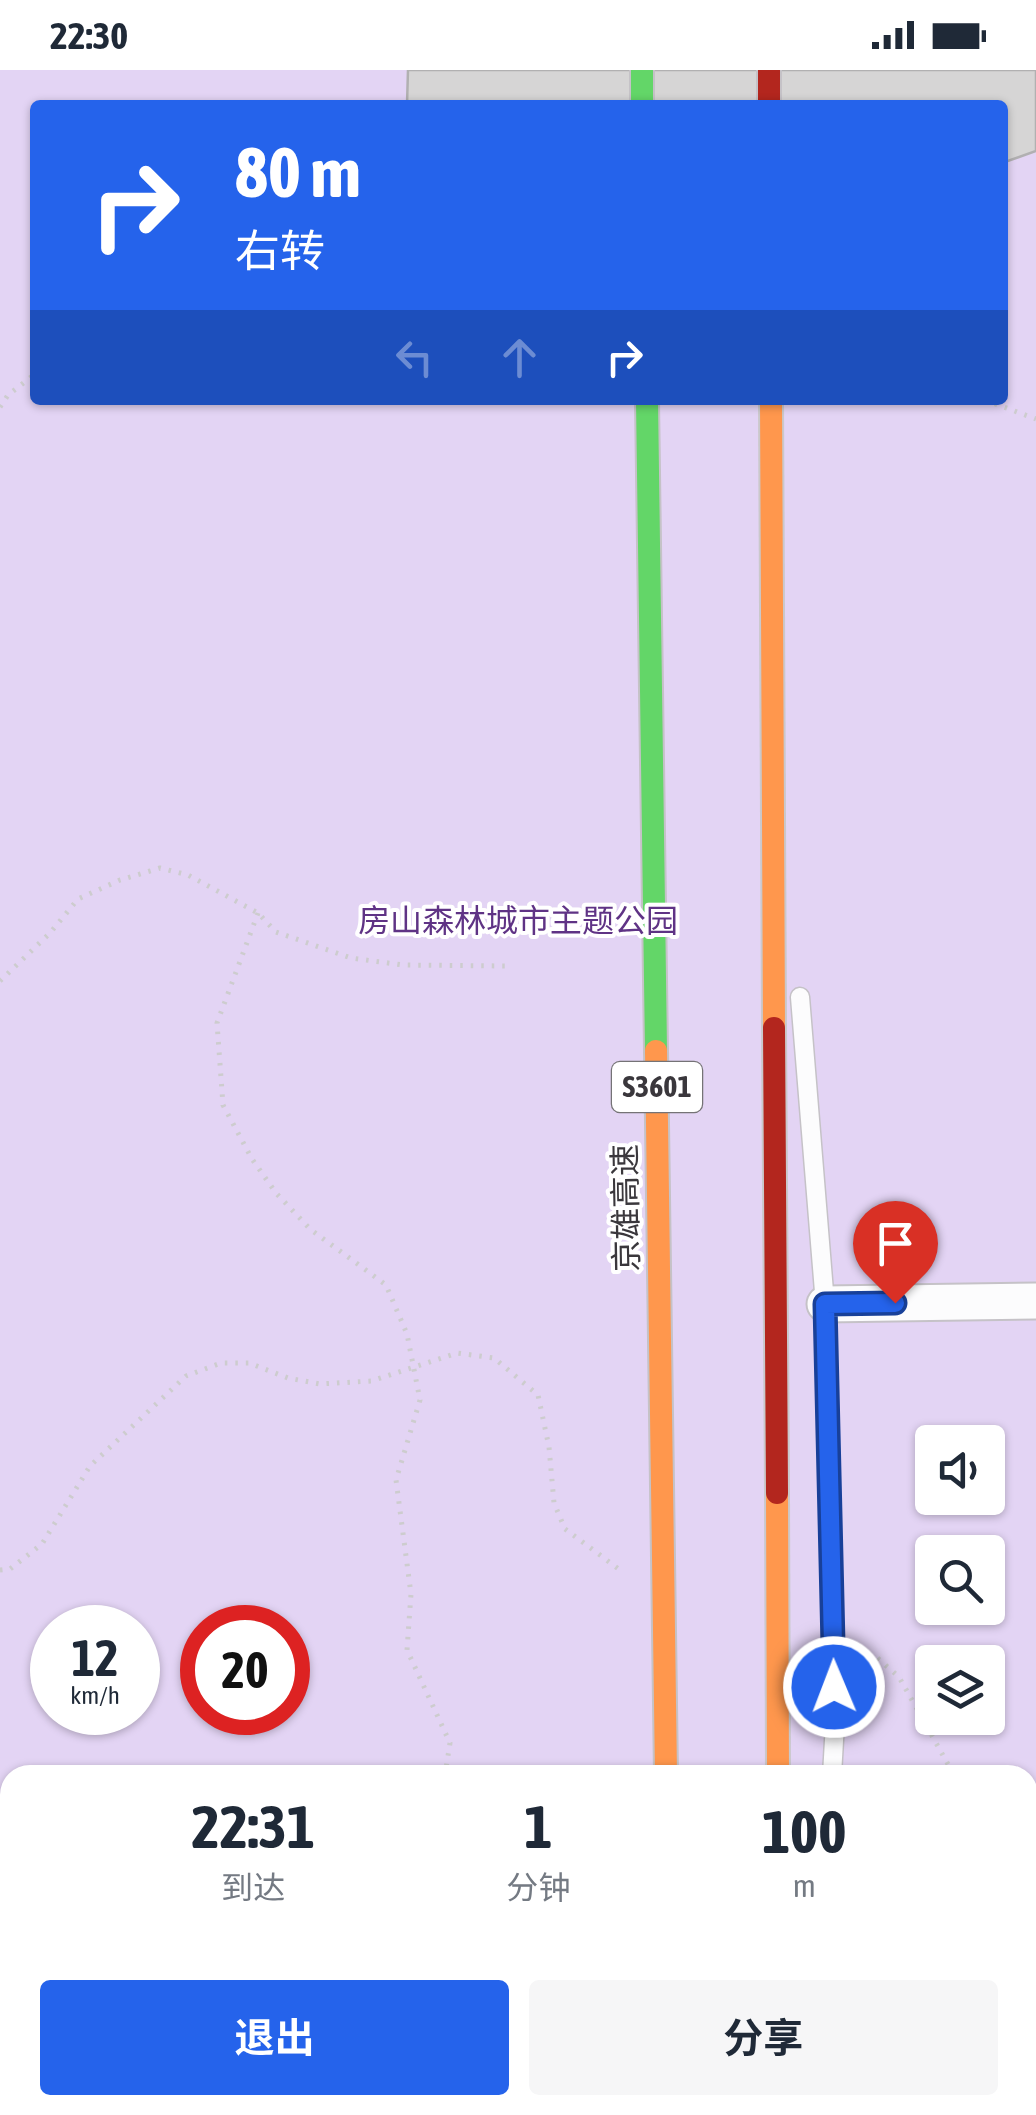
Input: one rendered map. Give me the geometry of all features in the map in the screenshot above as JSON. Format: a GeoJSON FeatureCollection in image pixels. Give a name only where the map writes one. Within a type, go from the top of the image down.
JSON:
{"type":"FeatureCollection","features":[{"type":"Feature","properties":{"kind":"main road"},"geometry":{"type":"LineString","coordinates":[[642,70],[642,100]]}},
{"type":"Feature","properties":{"kind":"main road"},"geometry":{"type":"LineString","coordinates":[[768,70],[769,100]]}},
{"type":"Feature","properties":{"kind":"main road","name":"京雄高速"},"geometry":{"type":"LineString","coordinates":[[646,405],[666,1765]]}},
{"type":"Feature","properties":{"kind":"main road"},"geometry":{"type":"LineString","coordinates":[[774,405],[778,1765]]}},
{"type":"Feature","properties":{"kind":"street"},"geometry":{"type":"LineString","coordinates":[[825,1304],[1036,1301]]}},
{"type":"Feature","properties":{"kind":"lane"},"geometry":{"type":"LineString","coordinates":[[774,405],[770,631],[793,908]]}},
{"type":"Feature","properties":{"kind":"lane"},"geometry":{"type":"LineString","coordinates":[[799,987],[825,1304],[832,1765]]}},
{"type":"Feature","properties":{"kind":"path"},"geometry":{"type":"LineString","coordinates":[[0,408],[30,378]]}},
{"type":"Feature","properties":{"kind":"path"},"geometry":{"type":"LineString","coordinates":[[998,405],[1036,419]]}},
{"type":"Feature","properties":{"kind":"path"},"geometry":{"type":"LineString","coordinates":[[0,981],[50,933],[78,899],[160,868],[188,874],[258,913],[276,932],[351,958],[403,965],[508,966]]}},
{"type":"Feature","properties":{"kind":"path"},"geometry":{"type":"LineString","coordinates":[[258,913],[217,1023],[223,1105],[252,1160],[276,1193],[310,1229],[386,1285],[408,1334],[420,1400],[396,1480],[411,1594],[407,1650],[450,1743],[447,1765]]}},
{"type":"Feature","properties":{"kind":"path"},"geometry":{"type":"LineString","coordinates":[[0,1570],[10,1569],[42,1544],[90,1466],[186,1376],[221,1363],[249,1363],[288,1378],[320,1384],[372,1381],[458,1353],[494,1358],[538,1395],[549,1447],[554,1503],[565,1529],[622,1571]]}},
{"type":"Feature","properties":{"kind":"path"},"geometry":{"type":"LineString","coordinates":[[833,1650],[874,1655],[899,1677],[948,1765]]}},
{"type":"Feature","properties":{"kind":"green space","name":"房山森林城市主题公园"},"geometry":{"type":"Polygon","coordinates":[[[0,70],[1036,70],[1036,1765],[0,1765],[0,70]]]}},
{"type":"Feature","properties":{"kind":"building"},"geometry":{"type":"Polygon","coordinates":[[[408,70],[1036,70],[1036,151],[1008,161],[1008,100],[407,100],[408,70]]]}},
{"type":"Feature","properties":{"kind":"traffic: fast"},"geometry":{"type":"LineString","coordinates":[[642,70],[642,100]]}},
{"type":"Feature","properties":{"kind":"traffic: fast"},"geometry":{"type":"LineString","coordinates":[[647,405],[656,1051]]}},
{"type":"Feature","properties":{"kind":"traffic: slow"},"geometry":{"type":"LineString","coordinates":[[771,405],[774,1028]]}},
{"type":"Feature","properties":{"kind":"traffic: slow"},"geometry":{"type":"LineString","coordinates":[[656,1051],[666,1765]]}},
{"type":"Feature","properties":{"kind":"traffic: slow"},"geometry":{"type":"LineString","coordinates":[[777,1493],[778,1765]]}},
{"type":"Feature","properties":{"kind":"traffic: jam"},"geometry":{"type":"LineString","coordinates":[[769,70],[769,100]]}},
{"type":"Feature","properties":{"kind":"traffic: jam"},"geometry":{"type":"LineString","coordinates":[[774,1028],[777,1493]]}},
{"type":"Feature","properties":{"kind":"route"},"geometry":{"type":"LineString","coordinates":[[834,1687],[825,1304],[895,1303]]}}]}
